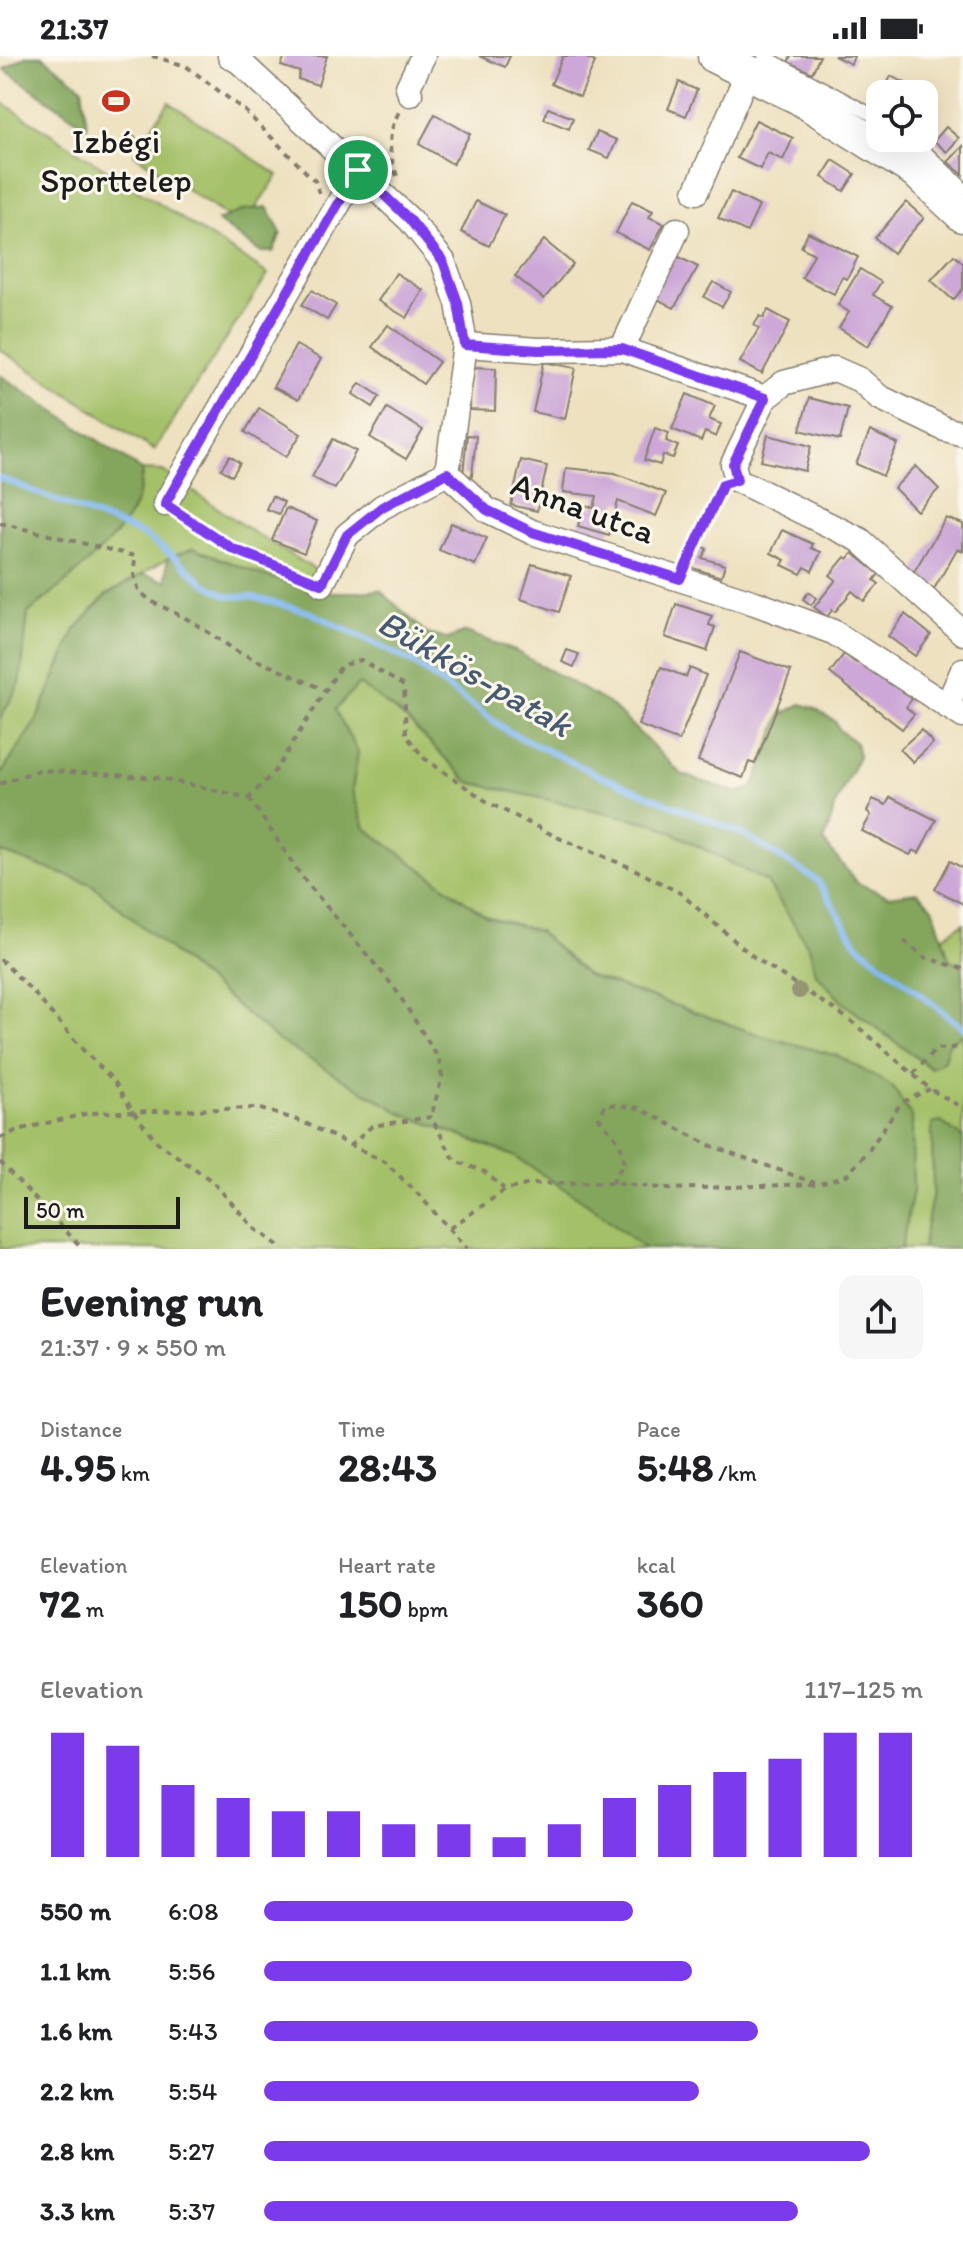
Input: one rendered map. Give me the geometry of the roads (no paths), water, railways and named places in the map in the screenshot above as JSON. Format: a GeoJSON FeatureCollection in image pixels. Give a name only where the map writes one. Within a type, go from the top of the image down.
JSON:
{"type":"FeatureCollection","features":[{"type":"Feature","properties":{"kind":"main road"},"geometry":{"type":"LineString","coordinates":[[715,56],[756,64],[799,97],[915,170],[963,215]]}},
{"type":"Feature","properties":{"kind":"street"},"geometry":{"type":"LineString","coordinates":[[230,56],[410,220],[443,261],[458,303],[465,345],[447,473],[382,507],[347,535],[322,584]]}},
{"type":"Feature","properties":{"kind":"street"},"geometry":{"type":"LineString","coordinates":[[410,94],[408,87],[423,56]]}},
{"type":"Feature","properties":{"kind":"street"},"geometry":{"type":"LineString","coordinates":[[696,192],[756,64]]}},
{"type":"Feature","properties":{"kind":"street"},"geometry":{"type":"LineString","coordinates":[[165,504],[358,170]]}},
{"type":"Feature","properties":{"kind":"street"},"geometry":{"type":"LineString","coordinates":[[622,349],[677,230]]}},
{"type":"Feature","properties":{"kind":"street"},"geometry":{"type":"LineString","coordinates":[[465,345],[538,350],[622,349],[765,398]]}},
{"type":"Feature","properties":{"kind":"street"},"geometry":{"type":"LineString","coordinates":[[963,434],[945,429],[879,397],[860,380],[835,369],[784,383],[765,398],[733,464],[737,480],[860,540],[963,633]]}},
{"type":"Feature","properties":{"kind":"street","name":"Anna utca"},"geometry":{"type":"LineString","coordinates":[[447,473],[487,510],[532,532],[755,603],[833,632],[955,711]]}},
{"type":"Feature","properties":{"kind":"street"},"geometry":{"type":"LineString","coordinates":[[955,711],[963,670]]}},
{"type":"Feature","properties":{"kind":"lane"},"geometry":{"type":"LineString","coordinates":[[756,64],[866,113]]}},
{"type":"Feature","properties":{"kind":"lane"},"geometry":{"type":"LineString","coordinates":[[926,152],[963,188]]}},
{"type":"Feature","properties":{"kind":"waterway","name":"Bükkös-patak"},"geometry":{"type":"LineString","coordinates":[[0,478],[144,535],[204,583],[227,596],[252,597],[309,612],[412,662],[509,732],[594,773],[743,834],[818,881],[857,944],[963,1028]]}},
{"type":"Feature","properties":{"kind":"place","name":"Izbégi Sporttelep"},"geometry":{"type":"Point","coordinates":[116,101]}}]}
